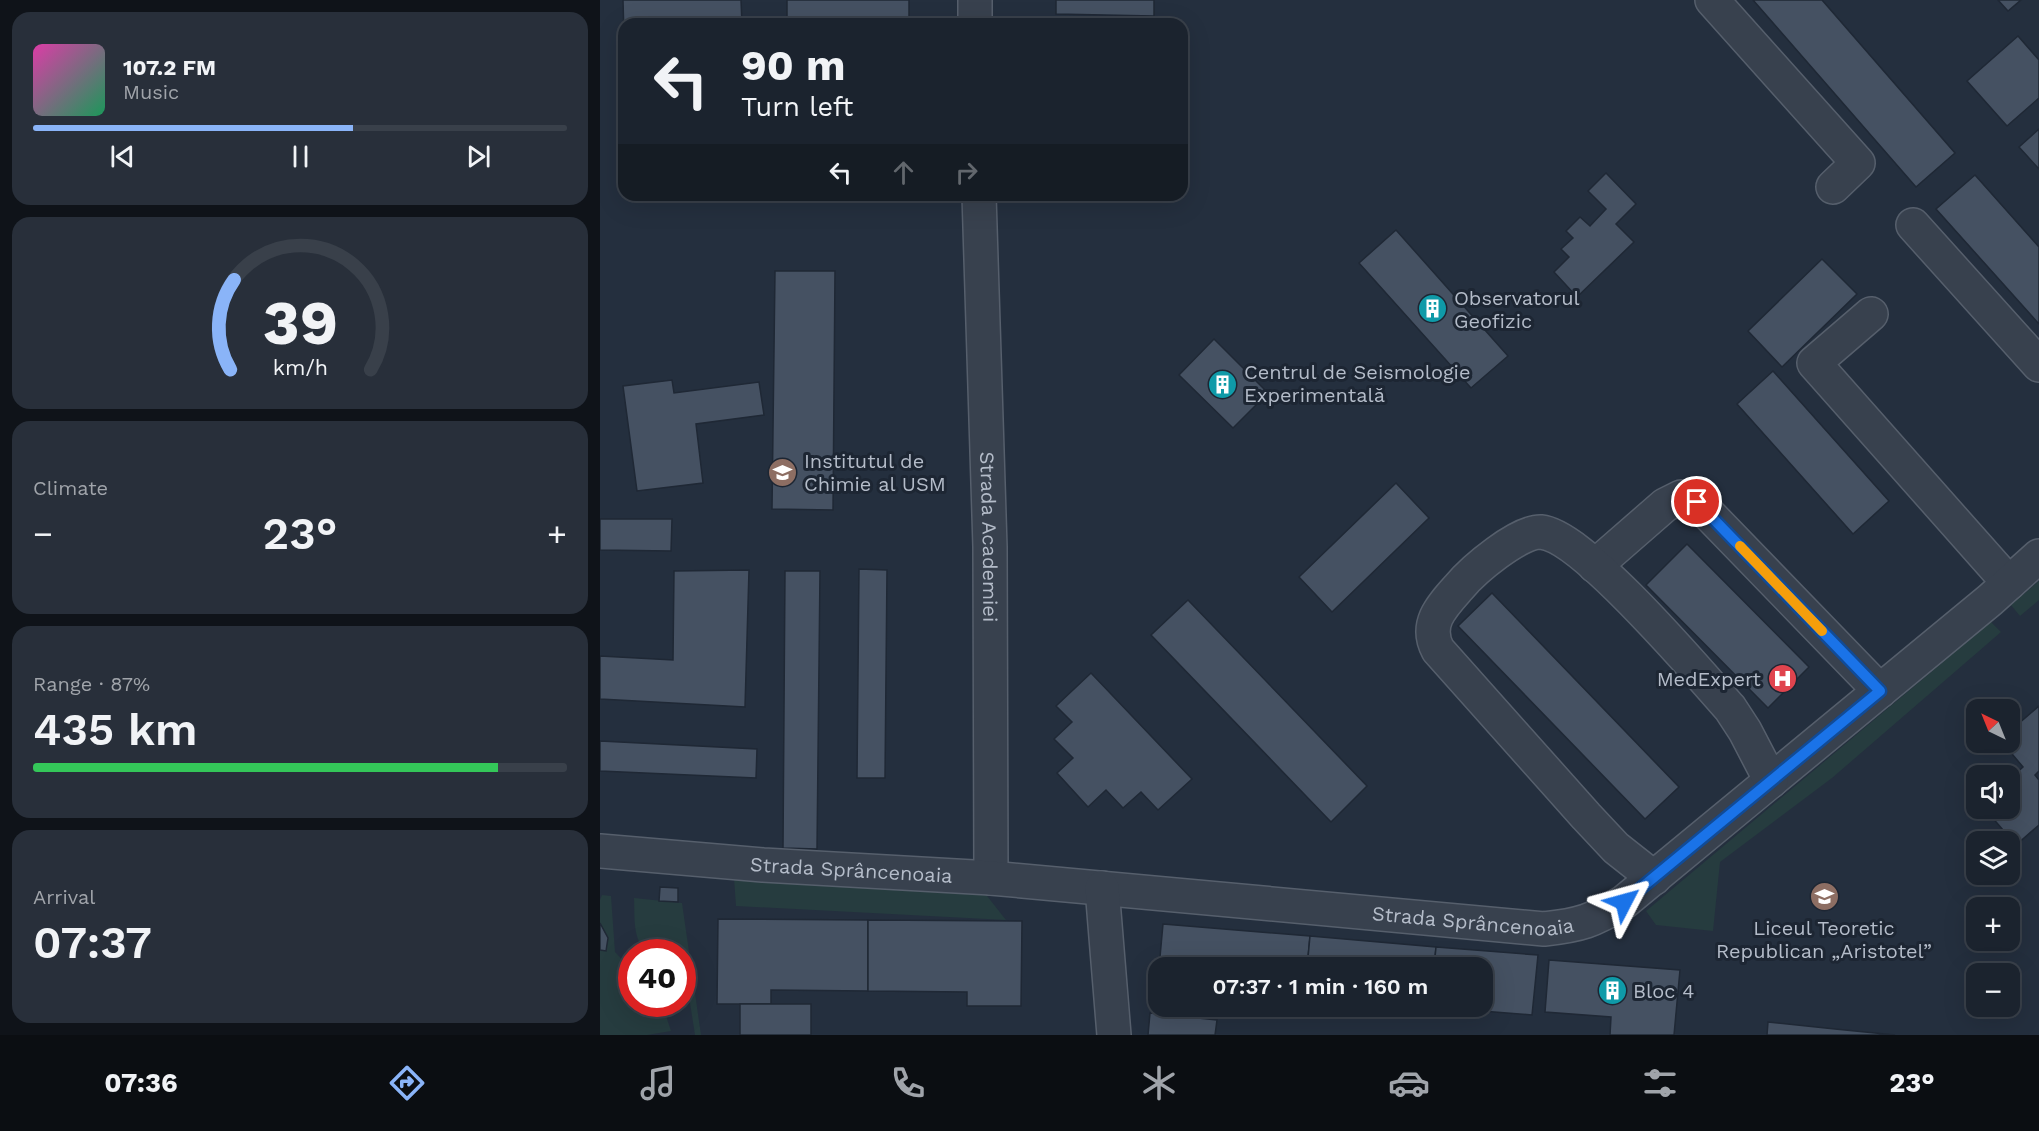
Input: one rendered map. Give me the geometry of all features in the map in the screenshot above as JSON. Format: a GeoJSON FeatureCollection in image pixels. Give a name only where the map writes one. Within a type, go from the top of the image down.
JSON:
{"type":"FeatureCollection","features":[{"type":"Feature","properties":{"kind":"street"},"geometry":{"type":"LineString","coordinates":[[975,0],[975,18]]}},
{"type":"Feature","properties":{"kind":"street"},"geometry":{"type":"LineString","coordinates":[[1712,0],[1858,163],[1833,187]]}},
{"type":"Feature","properties":{"kind":"street","name":"Strada Academiei"},"geometry":{"type":"LineString","coordinates":[[979,201],[990,547],[991,878]]}},
{"type":"Feature","properties":{"kind":"street"},"geometry":{"type":"LineString","coordinates":[[1913,225],[2039,366]]}},
{"type":"Feature","properties":{"kind":"street"},"geometry":{"type":"LineString","coordinates":[[1871,314],[1814,363],[2009,583]]}},
{"type":"Feature","properties":{"kind":"street"},"geometry":{"type":"LineString","coordinates":[[1595,566],[1665,505],[1682,497],[1697,502],[1880,691]]}},
{"type":"Feature","properties":{"kind":"street"},"geometry":{"type":"LineString","coordinates":[[1654,878],[1616,848],[1565,795],[1453,669],[1433,640],[1434,625],[1439,609],[1465,579],[1515,539],[1533,532],[1543,532],[1565,542],[1595,566],[1625,595],[1730,708],[1745,731],[1771,781]]}},
{"type":"Feature","properties":{"kind":"street","name":"Strada Sprâncenoaia"},"geometry":{"type":"LineString","coordinates":[[600,851],[763,865],[991,878],[1544,929],[1575,926],[1598,918],[1624,902],[1880,691],[2039,556]]}},
{"type":"Feature","properties":{"kind":"street"},"geometry":{"type":"LineString","coordinates":[[1102,888],[1114,1035]]}},
{"type":"Feature","properties":{"kind":"green space"},"geometry":{"type":"Polygon","coordinates":[[[2039,581],[2039,600],[2020,616],[2011,605],[2039,581]]]}},
{"type":"Feature","properties":{"kind":"green space"},"geometry":{"type":"Polygon","coordinates":[[[1991,622],[2001,632],[1832,778],[1720,862],[1713,931],[1656,925],[1646,911],[1991,622]]]}},
{"type":"Feature","properties":{"kind":"green space"},"geometry":{"type":"Polygon","coordinates":[[[734,878],[980,887],[1006,920],[736,906],[734,878]]]}},
{"type":"Feature","properties":{"kind":"green space"},"geometry":{"type":"Polygon","coordinates":[[[602,895],[611,896],[615,952],[618,955],[618,1017],[666,1017],[671,1031],[647,1035],[600,1035],[600,950],[606,951],[608,938],[600,923],[602,895]]]}},
{"type":"Feature","properties":{"kind":"green space"},"geometry":{"type":"Polygon","coordinates":[[[634,898],[682,903],[687,939],[638,939],[635,927],[634,898]]]}},
{"type":"Feature","properties":{"kind":"green space"},"geometry":{"type":"Polygon","coordinates":[[[696,1000],[701,1035],[695,1035],[692,1017],[696,1017],[696,1000]]]}},
{"type":"Feature","properties":{"kind":"building"},"geometry":{"type":"Polygon","coordinates":[[[623,0],[741,0],[742,18],[623,18],[623,0]]]}},
{"type":"Feature","properties":{"kind":"building"},"geometry":{"type":"Polygon","coordinates":[[[787,0],[909,0],[909,18],[787,18],[787,0]]]}},
{"type":"Feature","properties":{"kind":"building"},"geometry":{"type":"Polygon","coordinates":[[[1056,0],[1154,0],[1154,16],[1056,14],[1056,0]]]}},
{"type":"Feature","properties":{"kind":"building"},"geometry":{"type":"Polygon","coordinates":[[[1753,0],[1822,0],[1955,153],[1916,187],[1753,0]]]}},
{"type":"Feature","properties":{"kind":"building"},"geometry":{"type":"Polygon","coordinates":[[[1998,0],[2021,0],[2008,11],[1998,0]]]}},
{"type":"Feature","properties":{"kind":"building"},"geometry":{"type":"Polygon","coordinates":[[[2018,36],[2039,60],[2039,98],[2007,126],[1967,81],[2018,36]]]}},
{"type":"Feature","properties":{"kind":"building"},"geometry":{"type":"Polygon","coordinates":[[[2039,129],[2039,169],[2019,147],[2039,129]]]}},
{"type":"Feature","properties":{"kind":"building"},"geometry":{"type":"Polygon","coordinates":[[[1606,173],[1636,204],[1616,224],[1634,242],[1577,297],[1554,272],[1569,257],[1561,249],[1573,238],[1566,231],[1580,217],[1590,226],[1606,209],[1588,191],[1606,173]]]}},
{"type":"Feature","properties":{"kind":"building"},"geometry":{"type":"Polygon","coordinates":[[[1975,175],[2039,247],[2039,324],[1936,209],[1975,175]]]}},
{"type":"Feature","properties":{"kind":"building","name":"Observatorul Geofizic"},"geometry":{"type":"Polygon","coordinates":[[[1396,230],[1508,356],[1471,388],[1359,263],[1396,230]]]}},
{"type":"Feature","properties":{"kind":"building"},"geometry":{"type":"Polygon","coordinates":[[[1822,259],[1857,294],[1782,367],[1748,331],[1822,259]]]}},
{"type":"Feature","properties":{"kind":"building"},"geometry":{"type":"Polygon","coordinates":[[[775,271],[835,271],[833,510],[772,509],[775,271]]]}},
{"type":"Feature","properties":{"kind":"building","name":"Centrul de Seismologie Experimentală"},"geometry":{"type":"Polygon","coordinates":[[[1214,339],[1268,393],[1233,428],[1179,375],[1214,339]]]}},
{"type":"Feature","properties":{"kind":"building"},"geometry":{"type":"Polygon","coordinates":[[[1773,371],[1889,501],[1853,534],[1737,404],[1773,371]]]}},
{"type":"Feature","properties":{"kind":"building"},"geometry":{"type":"Polygon","coordinates":[[[672,380],[674,393],[759,382],[764,415],[696,424],[703,483],[637,491],[623,386],[672,380]]]}},
{"type":"Feature","properties":{"kind":"building"},"geometry":{"type":"Polygon","coordinates":[[[1396,483],[1429,518],[1332,612],[1299,577],[1396,483]]]}},
{"type":"Feature","properties":{"kind":"building"},"geometry":{"type":"Polygon","coordinates":[[[600,519],[672,519],[671,551],[600,550],[600,519]]]}},
{"type":"Feature","properties":{"kind":"building"},"geometry":{"type":"Polygon","coordinates":[[[1687,544],[1809,667],[1768,708],[1646,585],[1687,544]]]}},
{"type":"Feature","properties":{"kind":"building"},"geometry":{"type":"Polygon","coordinates":[[[859,569],[887,570],[885,778],[857,778],[859,569]]]}},
{"type":"Feature","properties":{"kind":"building"},"geometry":{"type":"Polygon","coordinates":[[[749,570],[745,707],[600,699],[600,656],[673,660],[674,571],[749,570]]]}},
{"type":"Feature","properties":{"kind":"building"},"geometry":{"type":"Polygon","coordinates":[[[785,571],[820,571],[817,849],[783,848],[785,571]]]}},
{"type":"Feature","properties":{"kind":"building"},"geometry":{"type":"Polygon","coordinates":[[[1492,593],[1679,787],[1645,819],[1458,626],[1492,593]]]}},
{"type":"Feature","properties":{"kind":"building"},"geometry":{"type":"Polygon","coordinates":[[[1188,600],[1367,786],[1331,822],[1151,635],[1188,600]]]}},
{"type":"Feature","properties":{"kind":"building"},"geometry":{"type":"Polygon","coordinates":[[[1091,673],[1192,779],[1158,810],[1141,792],[1123,808],[1106,790],[1088,807],[1057,773],[1073,758],[1054,739],[1072,722],[1056,706],[1091,673]]]}},
{"type":"Feature","properties":{"kind":"building"},"geometry":{"type":"Polygon","coordinates":[[[2039,706],[2039,771],[2035,775],[2039,780],[2039,825],[2020,842],[2020,831],[2004,831],[1994,819],[2020,819],[2020,770],[2023,767],[2011,753],[2020,753],[2020,722],[2039,706]]]}},
{"type":"Feature","properties":{"kind":"building"},"geometry":{"type":"Polygon","coordinates":[[[600,741],[757,749],[756,778],[600,771],[600,741]]]}},
{"type":"Feature","properties":{"kind":"building"},"geometry":{"type":"Polygon","coordinates":[[[660,887],[678,888],[678,902],[659,901],[660,887]]]}},
{"type":"Feature","properties":{"kind":"building"},"geometry":{"type":"Polygon","coordinates":[[[718,919],[868,920],[868,991],[771,990],[771,1004],[717,1004],[718,919]]]}},
{"type":"Feature","properties":{"kind":"building"},"geometry":{"type":"Polygon","coordinates":[[[868,920],[1022,921],[1021,1006],[967,1006],[967,992],[868,991],[868,920]]]}},
{"type":"Feature","properties":{"kind":"building"},"geometry":{"type":"Polygon","coordinates":[[[600,923],[608,938],[606,951],[600,950],[600,923]]]}},
{"type":"Feature","properties":{"kind":"building"},"geometry":{"type":"Polygon","coordinates":[[[1163,924],[1310,936],[1308,957],[1160,957],[1163,924]]]}},
{"type":"Feature","properties":{"kind":"building"},"geometry":{"type":"Polygon","coordinates":[[[1310,936],[1436,947],[1435,957],[1308,957],[1310,936]]]}},
{"type":"Feature","properties":{"kind":"building"},"geometry":{"type":"Polygon","coordinates":[[[1436,947],[1538,955],[1532,1015],[1493,1012],[1493,957],[1435,957],[1436,947]]]}},
{"type":"Feature","properties":{"kind":"building","name":"Bloc 4"},"geometry":{"type":"Polygon","coordinates":[[[1549,960],[1680,970],[1674,1035],[1610,1035],[1611,1017],[1545,1012],[1549,960]]]}},
{"type":"Feature","properties":{"kind":"building"},"geometry":{"type":"Polygon","coordinates":[[[740,1004],[811,1004],[811,1035],[740,1035],[740,1004]]]}},
{"type":"Feature","properties":{"kind":"building"},"geometry":{"type":"Polygon","coordinates":[[[1150,1017],[1217,1020],[1215,1035],[1148,1035],[1150,1017]]]}},
{"type":"Feature","properties":{"kind":"building"},"geometry":{"type":"Polygon","coordinates":[[[1768,1022],[1835,1029],[1895,1035],[1767,1035],[1768,1022]]]}},
{"type":"Feature","properties":{"kind":"slow traffic"},"geometry":{"type":"LineString","coordinates":[[1740,546],[1822,631]]}},
{"type":"Feature","properties":{"kind":"place","name":"Observatorul Geofizic"},"geometry":{"type":"Point","coordinates":[1433,309]}},
{"type":"Feature","properties":{"kind":"place","name":"Centrul de Seismologie Experimentală"},"geometry":{"type":"Point","coordinates":[1223,384]}},
{"type":"Feature","properties":{"kind":"place","name":"Institutul de Chimie al USM"},"geometry":{"type":"Point","coordinates":[783,473]}},
{"type":"Feature","properties":{"kind":"place","name":"MedExpert"},"geometry":{"type":"Point","coordinates":[1782,679]}},
{"type":"Feature","properties":{"kind":"place","name":"Liceul Teoretic Republican „Aristotel”"},"geometry":{"type":"Point","coordinates":[1824,897]}},
{"type":"Feature","properties":{"kind":"place","name":"Bloc 4"},"geometry":{"type":"Point","coordinates":[1612,991]}},
{"type":"Feature","properties":{"kind":"route"},"geometry":{"type":"LineString","coordinates":[[1624,902],[1880,691],[1697,502]]}}]}
